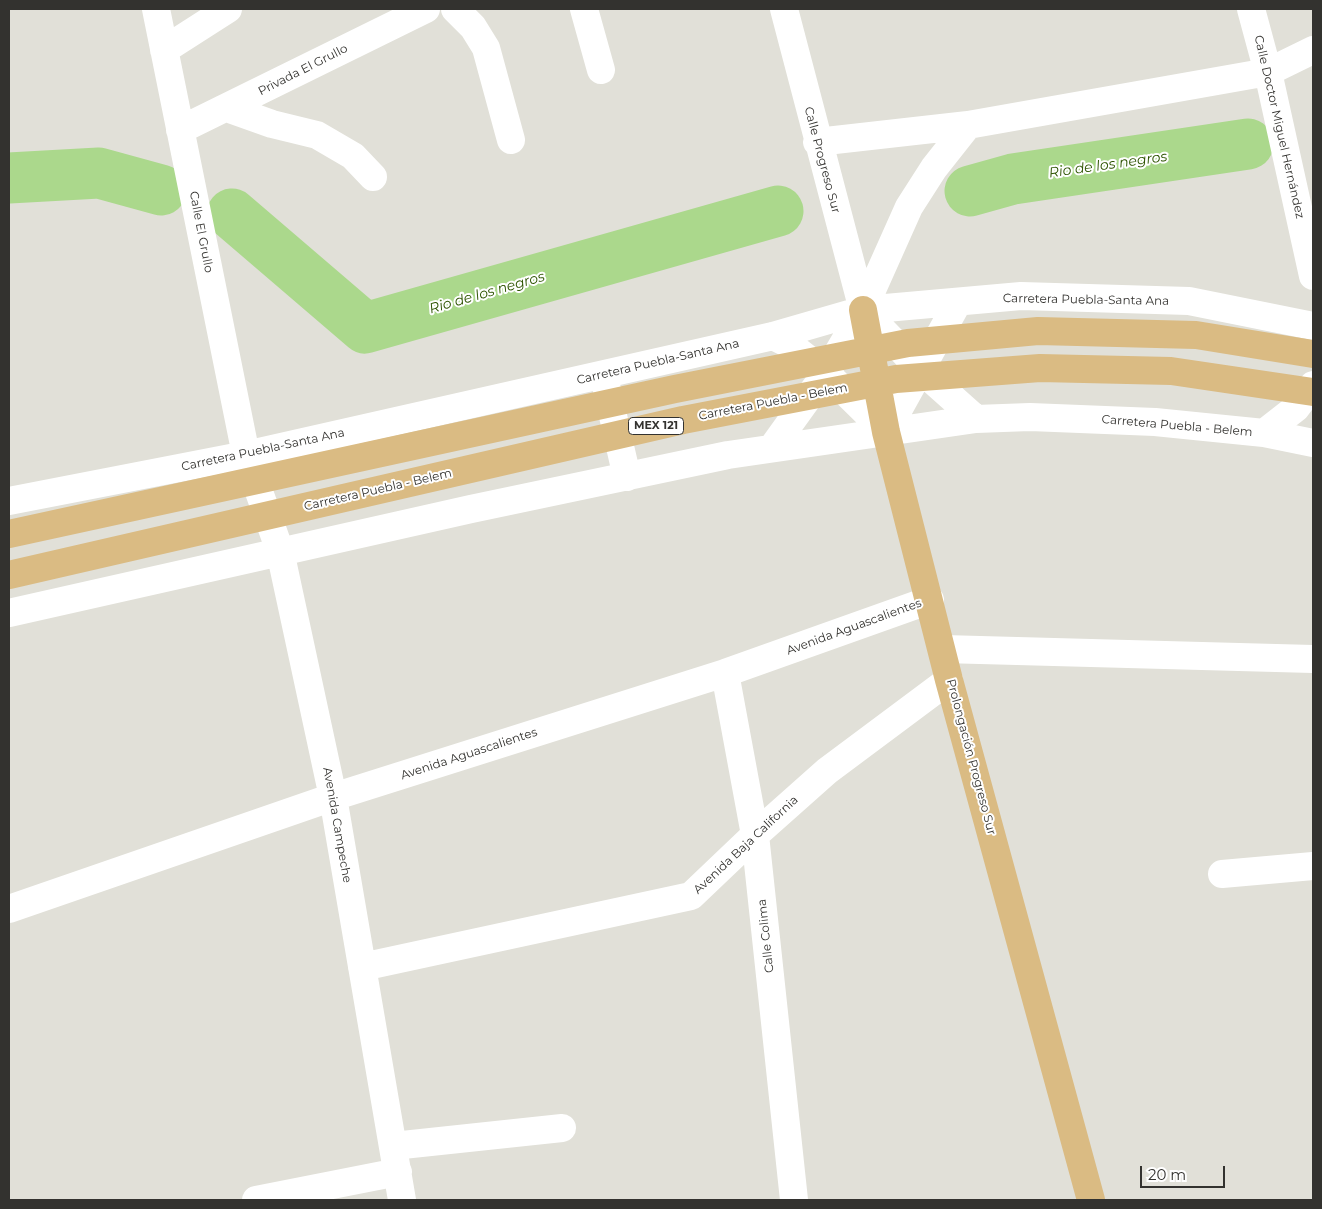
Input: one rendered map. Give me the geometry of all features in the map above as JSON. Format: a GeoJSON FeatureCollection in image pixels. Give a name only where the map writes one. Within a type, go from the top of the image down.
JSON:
{"type":"FeatureCollection","features":[{"type":"Feature","properties":{"kind":"main road","name":"Prolongación Progreso Sur"},"geometry":{"type":"LineString","coordinates":[[863,310],[886,432],[950,680],[1091,1200]]}},
{"type":"Feature","properties":{"kind":"main road","name":"MEX 121"},"geometry":{"type":"LineString","coordinates":[[9,534],[675,389],[908,343],[1038,331],[1196,335],[1313,354]]}},
{"type":"Feature","properties":{"kind":"main road","name":"Carretera Puebla - Belem"},"geometry":{"type":"LineString","coordinates":[[9,575],[683,420],[896,379],[1040,368],[1171,370],[1313,392]]}},
{"type":"Feature","properties":{"kind":"street","name":"Calle El Grullo"},"geometry":{"type":"LineString","coordinates":[[156,9],[246,455]]}},
{"type":"Feature","properties":{"kind":"street"},"geometry":{"type":"LineString","coordinates":[[164,50],[228,9]]}},
{"type":"Feature","properties":{"kind":"street","name":"Privada El Grullo"},"geometry":{"type":"LineString","coordinates":[[180,130],[426,9]]}},
{"type":"Feature","properties":{"kind":"street"},"geometry":{"type":"LineString","coordinates":[[455,9],[473,27],[486,48],[511,140]]}},
{"type":"Feature","properties":{"kind":"street"},"geometry":{"type":"LineString","coordinates":[[584,9],[602,70]]}},
{"type":"Feature","properties":{"kind":"street","name":"Calle Progreso Sur"},"geometry":{"type":"LineString","coordinates":[[784,9],[817,142],[863,310]]}},
{"type":"Feature","properties":{"kind":"street","name":"Calle Doctor Miguel Hernández"},"geometry":{"type":"LineString","coordinates":[[1251,9],[1268,72],[1313,276]]}},
{"type":"Feature","properties":{"kind":"street"},"geometry":{"type":"LineString","coordinates":[[817,142],[968,125],[1268,72],[1313,50]]}},
{"type":"Feature","properties":{"kind":"street"},"geometry":{"type":"LineString","coordinates":[[227,108],[272,124],[317,135],[353,156],[374,177]]}},
{"type":"Feature","properties":{"kind":"street"},"geometry":{"type":"LineString","coordinates":[[772,448],[826,373],[863,310],[909,207],[934,168],[968,125]]}},
{"type":"Feature","properties":{"kind":"street","name":"Carretera Puebla-Santa Ana"},"geometry":{"type":"LineString","coordinates":[[9,501],[246,455],[604,375],[773,336],[863,310],[1021,296],[1189,301],[1313,326]]}},
{"type":"Feature","properties":{"kind":"street"},"geometry":{"type":"LineString","coordinates":[[773,336],[789,344],[826,373],[886,432],[958,302]]}},
{"type":"Feature","properties":{"kind":"street"},"geometry":{"type":"LineString","coordinates":[[863,310],[921,370],[976,419]]}},
{"type":"Feature","properties":{"kind":"street"},"geometry":{"type":"LineString","coordinates":[[604,375],[627,477]]}},
{"type":"Feature","properties":{"kind":"street"},"geometry":{"type":"LineString","coordinates":[[1264,433],[1296,408],[1313,385]]}},
{"type":"Feature","properties":{"kind":"street","name":"Carretera Puebla - Belem"},"geometry":{"type":"LineString","coordinates":[[9,613],[280,551],[627,477],[772,448],[976,419],[1030,417],[1155,422],[1264,433],[1313,443]]}},
{"type":"Feature","properties":{"kind":"street","name":"Avenida Campeche"},"geometry":{"type":"LineString","coordinates":[[246,455],[280,551],[333,797],[402,1200]]}},
{"type":"Feature","properties":{"kind":"street","name":"Avenida Aguascalientes"},"geometry":{"type":"LineString","coordinates":[[9,909],[333,797],[725,673],[930,600]]}},
{"type":"Feature","properties":{"kind":"street"},"geometry":{"type":"LineString","coordinates":[[943,649],[1313,659]]}},
{"type":"Feature","properties":{"kind":"street","name":"Calle Colima"},"geometry":{"type":"LineString","coordinates":[[725,673],[755,835],[794,1200]]}},
{"type":"Feature","properties":{"kind":"street","name":"Avenida Baja California"},"geometry":{"type":"LineString","coordinates":[[362,967],[692,896],[755,835],[860,745],[950,680]]}},
{"type":"Feature","properties":{"kind":"street"},"geometry":{"type":"LineString","coordinates":[[1222,874],[1313,866]]}},
{"type":"Feature","properties":{"kind":"street"},"geometry":{"type":"LineString","coordinates":[[256,1200],[396,1159],[562,1128]]}},
{"type":"Feature","properties":{"kind":"waterway","name":"Rio de los negros"},"geometry":{"type":"LineString","coordinates":[[970,191],[1013,179],[1248,144]]}},
{"type":"Feature","properties":{"kind":"waterway","name":"Rio de los negros"},"geometry":{"type":"LineString","coordinates":[[9,178],[99,173],[161,190]]}},
{"type":"Feature","properties":{"kind":"waterway","name":"Rio de los negros"},"geometry":{"type":"LineString","coordinates":[[232,214],[365,328],[778,211]]}}]}
